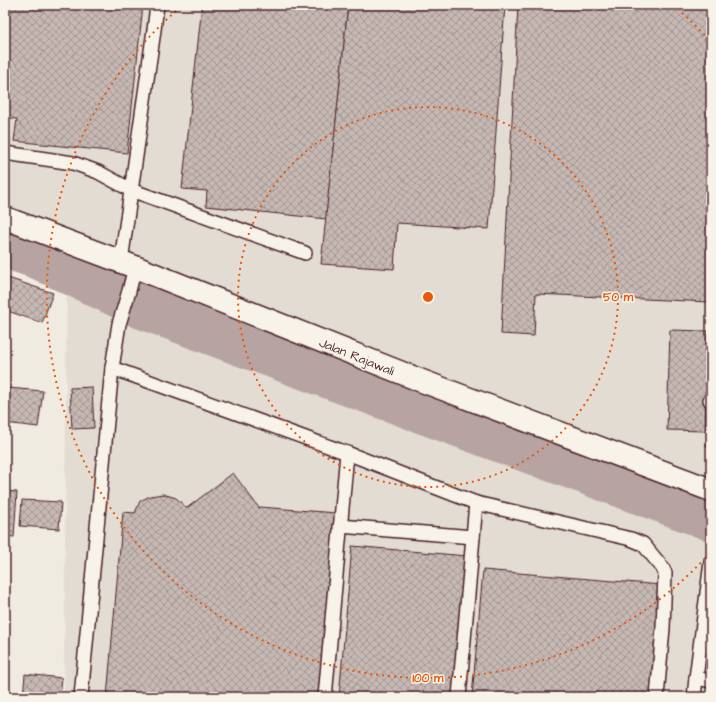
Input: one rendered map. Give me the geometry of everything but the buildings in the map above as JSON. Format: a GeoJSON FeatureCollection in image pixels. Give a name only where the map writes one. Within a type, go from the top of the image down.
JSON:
{"type":"FeatureCollection","features":[{"type":"Feature","properties":{"kind":"street","name":"Jalan Rajawali"},"geometry":{"type":"LineString","coordinates":[[5,218],[128,264],[422,381],[711,490]]}},
{"type":"Feature","properties":{"kind":"lane"},"geometry":{"type":"LineString","coordinates":[[82,697],[112,368],[119,324],[129,291],[128,264],[131,190],[157,5]]}},
{"type":"Feature","properties":{"kind":"lane"},"geometry":{"type":"LineString","coordinates":[[5,153],[73,163],[98,172],[131,190],[305,253]]}},
{"type":"Feature","properties":{"kind":"lane"},"geometry":{"type":"LineString","coordinates":[[112,368],[347,452],[476,503],[631,539],[643,544],[662,567],[665,573],[663,628],[657,697]]}},
{"type":"Feature","properties":{"kind":"lane"},"geometry":{"type":"LineString","coordinates":[[325,697],[347,452]]}},
{"type":"Feature","properties":{"kind":"lane"},"geometry":{"type":"LineString","coordinates":[[459,697],[476,503]]}},
{"type":"Feature","properties":{"kind":"lane"},"geometry":{"type":"LineString","coordinates":[[340,526],[473,537]]}},
{"type":"Feature","properties":{"kind":"lane"},"geometry":{"type":"LineString","coordinates":[[694,697],[711,562]]}},
{"type":"Feature","properties":{"kind":"lane"},"geometry":{"type":"LineString","coordinates":[[696,678],[711,681]]}},
{"type":"Feature","properties":{"kind":"shaded area"},"geometry":{"type":"Polygon","coordinates":[[[5,5],[711,5],[711,697],[64,697],[67,246],[5,221],[5,5]]]}},
{"type":"Feature","properties":{"kind":"waterway"},"geometry":{"type":"LineString","coordinates":[[5,245],[40,257],[142,306],[711,518]]}}]}
